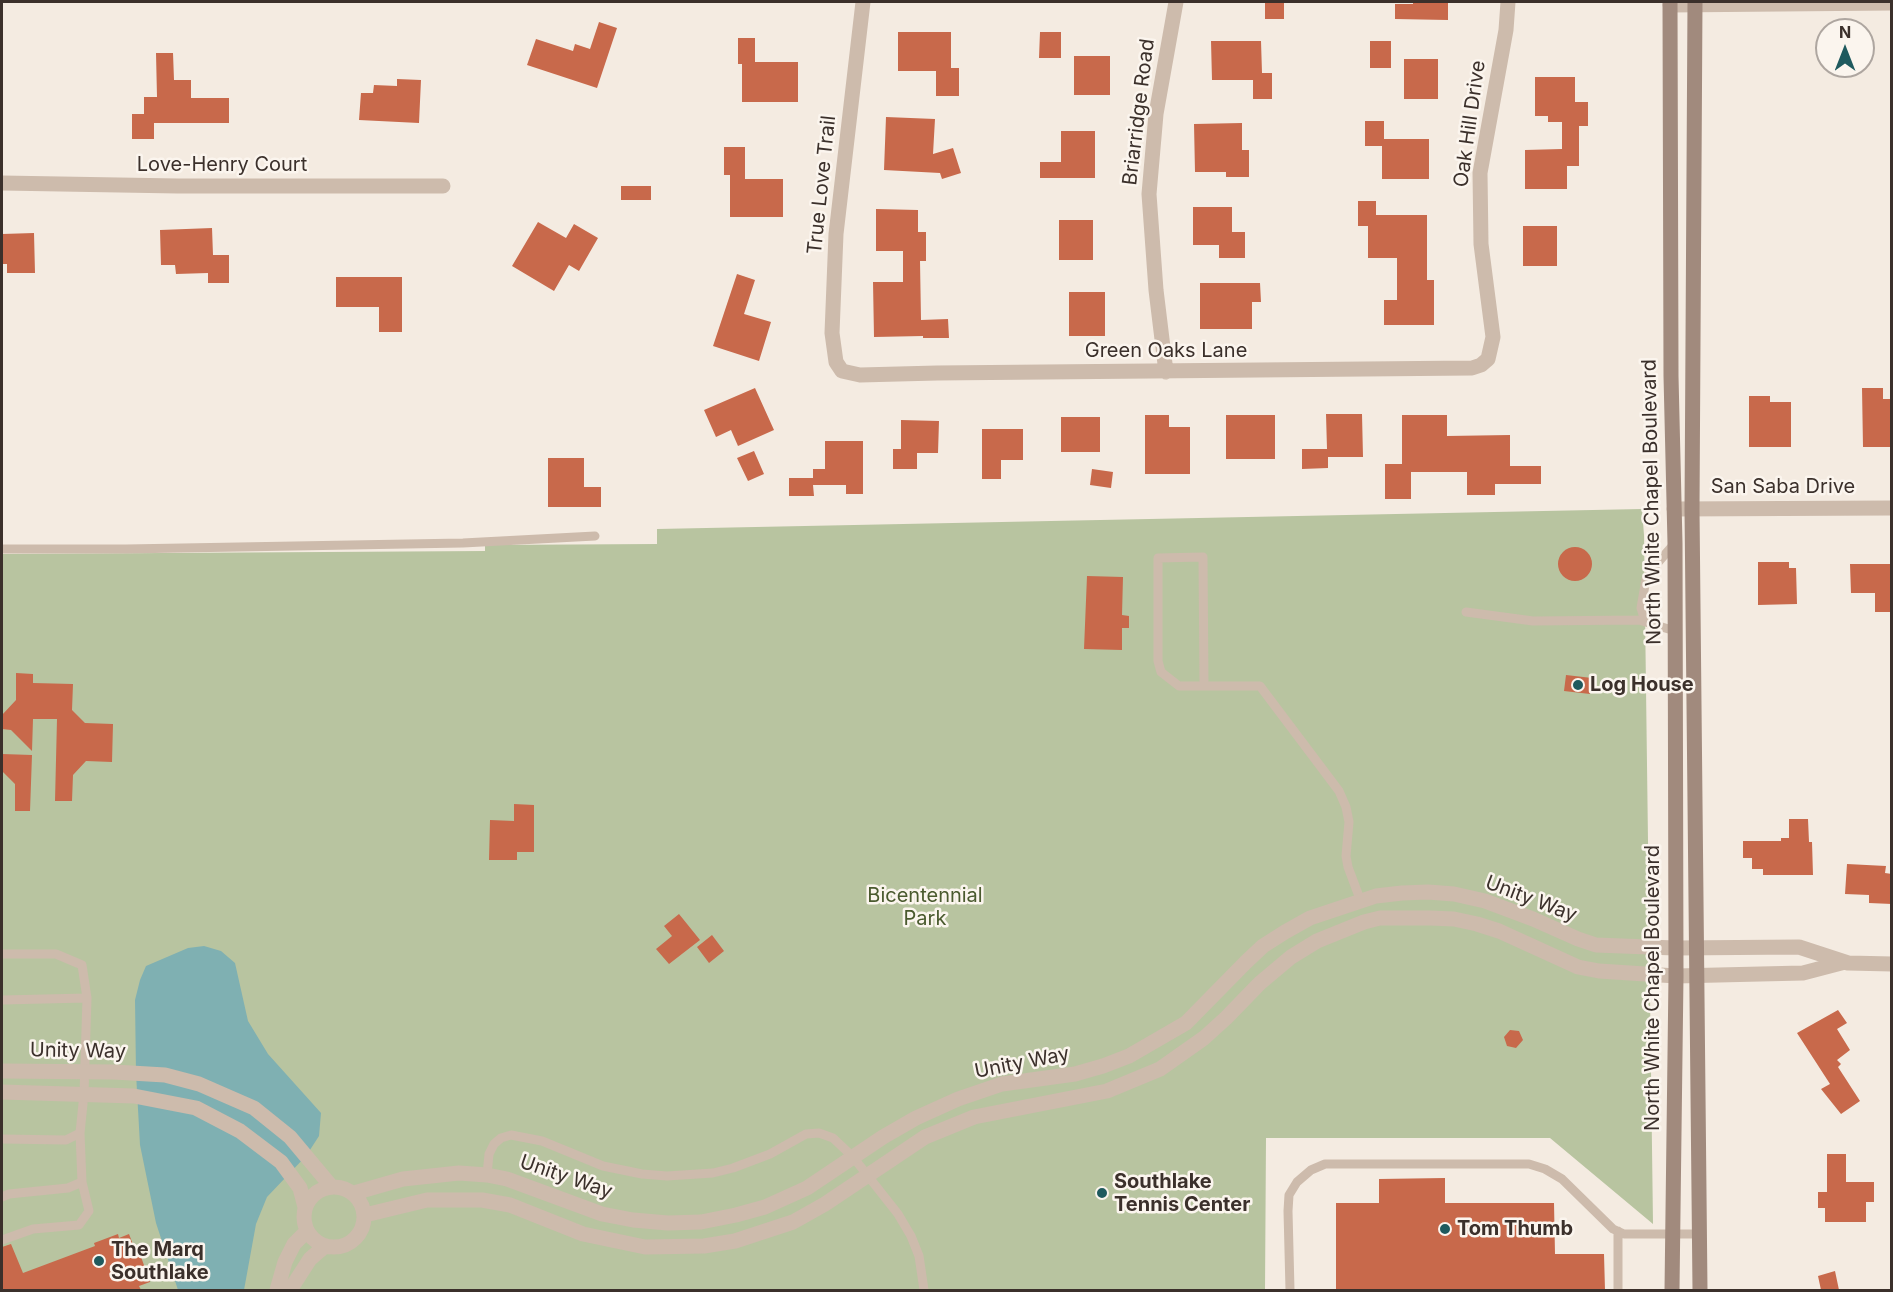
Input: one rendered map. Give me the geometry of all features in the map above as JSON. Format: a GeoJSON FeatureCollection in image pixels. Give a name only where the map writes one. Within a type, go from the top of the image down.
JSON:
{"type":"FeatureCollection","features":[{"type":"Feature","properties":{"kind":"main road","name":"North White Chapel Boulevard"},"geometry":{"type":"LineString","coordinates":[[1670,3],[1671,364],[1676,543],[1676,976],[1672,1290]]}},
{"type":"Feature","properties":{"kind":"main road","name":"North White Chapel Boulevard"},"geometry":{"type":"LineString","coordinates":[[1695,3],[1692,509],[1700,1290]]}},
{"type":"Feature","properties":{"kind":"street","name":"True Love Trail"},"geometry":{"type":"LineString","coordinates":[[842,370],[836,362],[832,333],[836,234],[863,2]]}},
{"type":"Feature","properties":{"kind":"street","name":"Briarridge Road"},"geometry":{"type":"LineString","coordinates":[[1166,372],[1156,290],[1149,194],[1156,114],[1176,2]]}},
{"type":"Feature","properties":{"kind":"street","name":"Oak Hill Drive"},"geometry":{"type":"LineString","coordinates":[[1488,359],[1493,337],[1481,244],[1480,174],[1506,30],[1508,2]]}},
{"type":"Feature","properties":{"kind":"street"},"geometry":{"type":"LineString","coordinates":[[1670,3],[1892,3]]}},
{"type":"Feature","properties":{"kind":"street","name":"Love-Henry Court"},"geometry":{"type":"LineString","coordinates":[[2,183],[178,186],[443,186]]}},
{"type":"Feature","properties":{"kind":"street","name":"Green Oaks Lane"},"geometry":{"type":"LineString","coordinates":[[842,370],[860,375],[1472,368],[1488,359]]}},
{"type":"Feature","properties":{"kind":"street","name":"San Saba Drive"},"geometry":{"type":"LineString","coordinates":[[1674,508],[1892,508]]}},
{"type":"Feature","properties":{"kind":"street","name":"Unity Way"},"geometry":{"type":"LineString","coordinates":[[354,1193],[403,1179],[433,1174],[487,1175],[535,1188],[602,1214],[633,1220],[668,1223],[700,1222],[765,1207],[807,1188],[916,1118],[979,1090],[1021,1081],[1075,1074],[1129,1056],[1186,1023],[1246,962],[1285,932],[1310,918],[1360,899],[1402,892],[1454,894],[1485,901],[1596,945],[1675,948],[1799,947],[1845,962]]}},
{"type":"Feature","properties":{"kind":"street"},"geometry":{"type":"LineString","coordinates":[[1360,899],[1364,922]]}},
{"type":"Feature","properties":{"kind":"street"},"geometry":{"type":"LineString","coordinates":[[365,1215],[427,1200],[482,1200],[510,1205],[583,1234],[645,1247],[704,1246],[735,1241],[793,1221],[825,1204],[925,1137],[974,1117],[1107,1091],[1160,1069],[1204,1038],[1260,983],[1291,957],[1317,941],[1380,918],[1454,919],[1499,931],[1578,967],[1599,971],[1697,976],[1803,973],[1845,962],[1892,964]]}},
{"type":"Feature","properties":{"kind":"street","name":"Unity Way"},"geometry":{"type":"LineString","coordinates":[[2,1071],[165,1075],[199,1084],[254,1108],[290,1137],[331,1186]]}},
{"type":"Feature","properties":{"kind":"street"},"geometry":{"type":"LineString","coordinates":[[2,1092],[134,1096],[196,1108],[240,1131],[281,1162],[300,1188],[305,1208],[304,1219],[307,1231],[313,1240],[325,1246],[337,1247],[348,1244],[358,1236],[363,1226],[365,1215],[361,1202],[354,1193],[343,1187],[331,1186],[320,1189],[310,1197],[305,1208]]}},
{"type":"Feature","properties":{"kind":"street"},"geometry":{"type":"LineString","coordinates":[[277,1290],[285,1262],[294,1244],[307,1231]]}},
{"type":"Feature","properties":{"kind":"street"},"geometry":{"type":"LineString","coordinates":[[290,1290],[310,1259],[325,1246]]}},
{"type":"Feature","properties":{"kind":"lane"},"geometry":{"type":"LineString","coordinates":[[2,549],[464,543],[595,536]]}},
{"type":"Feature","properties":{"kind":"lane"},"geometry":{"type":"LineString","coordinates":[[1645,621],[1641,608],[1646,579],[1676,543]]}},
{"type":"Feature","properties":{"kind":"lane"},"geometry":{"type":"LineString","coordinates":[[1204,686],[1203,557],[1158,558],[1158,661],[1161,672],[1179,686],[1204,686],[1260,686],[1339,791],[1349,822],[1346,856],[1348,867],[1360,899]]}},
{"type":"Feature","properties":{"kind":"lane"},"geometry":{"type":"LineString","coordinates":[[1466,612],[1533,621],[1639,620],[1675,631]]}},
{"type":"Feature","properties":{"kind":"lane"},"geometry":{"type":"LineString","coordinates":[[2,954],[57,954],[82,964],[87,998],[84,1094],[80,1133],[82,1182],[89,1211],[79,1225],[33,1229],[2,1240]]}},
{"type":"Feature","properties":{"kind":"lane"},"geometry":{"type":"LineString","coordinates":[[2,999],[87,998]]}},
{"type":"Feature","properties":{"kind":"lane"},"geometry":{"type":"LineString","coordinates":[[2,1138],[66,1140],[80,1133]]}},
{"type":"Feature","properties":{"kind":"lane"},"geometry":{"type":"LineString","coordinates":[[487,1175],[489,1154],[494,1144],[501,1138],[511,1135],[542,1141],[603,1166],[642,1174],[667,1176],[713,1173],[733,1168],[770,1154],[806,1134],[819,1133],[833,1138],[853,1157],[898,1214],[919,1256],[924,1290]]}},
{"type":"Feature","properties":{"kind":"lane"},"geometry":{"type":"LineString","coordinates":[[1290,1290],[1289,1195],[1297,1182],[1311,1170],[1325,1164],[1528,1164],[1545,1169],[1562,1179],[1613,1229],[1624,1234],[1699,1234]]}},
{"type":"Feature","properties":{"kind":"lane"},"geometry":{"type":"LineString","coordinates":[[2,1197],[9,1194],[68,1188],[82,1182]]}},
{"type":"Feature","properties":{"kind":"lane"},"geometry":{"type":"LineString","coordinates":[[1618,1231],[1618,1290]]}},
{"type":"Feature","properties":{"kind":"green space","name":"Bicentennial Park"},"geometry":{"type":"Polygon","coordinates":[[[1642,509],[1653,1224],[1550,1138],[1266,1138],[1265,1290],[2,1290],[2,554],[485,551],[485,545],[657,544],[657,529],[1642,509]]]}},
{"type":"Feature","properties":{"kind":"water"},"geometry":{"type":"Polygon","coordinates":[[[204,946],[221,951],[235,963],[248,1021],[268,1054],[321,1113],[319,1136],[306,1156],[267,1197],[256,1224],[244,1290],[178,1290],[156,1223],[140,1145],[135,1000],[140,980],[146,966],[188,948],[204,946]]]}},
{"type":"Feature","properties":{"kind":"building"},"geometry":{"type":"Polygon","coordinates":[[[1265,2],[1284,2],[1284,19],[1265,19],[1265,2]]]}},
{"type":"Feature","properties":{"kind":"building"},"geometry":{"type":"Polygon","coordinates":[[[1413,2],[1448,2],[1448,20],[1395,19],[1395,4],[1413,4],[1413,2]]]}},
{"type":"Feature","properties":{"kind":"building"},"geometry":{"type":"Polygon","coordinates":[[[599,22],[617,28],[597,88],[527,65],[536,39],[573,51],[575,44],[590,49],[599,22]]]}},
{"type":"Feature","properties":{"kind":"building"},"geometry":{"type":"Polygon","coordinates":[[[898,32],[951,32],[951,68],[959,68],[959,96],[936,96],[936,71],[898,71],[898,32]]]}},
{"type":"Feature","properties":{"kind":"building"},"geometry":{"type":"Polygon","coordinates":[[[1040,32],[1061,32],[1061,58],[1039,58],[1040,32]]]}},
{"type":"Feature","properties":{"kind":"building"},"geometry":{"type":"Polygon","coordinates":[[[738,38],[755,38],[755,62],[798,62],[798,102],[742,102],[742,64],[738,64],[738,38]]]}},
{"type":"Feature","properties":{"kind":"building"},"geometry":{"type":"Polygon","coordinates":[[[1211,41],[1261,41],[1262,73],[1272,73],[1272,99],[1253,99],[1253,80],[1212,80],[1211,41]]]}},
{"type":"Feature","properties":{"kind":"building"},"geometry":{"type":"Polygon","coordinates":[[[1370,41],[1391,41],[1391,68],[1370,68],[1370,41]]]}},
{"type":"Feature","properties":{"kind":"building"},"geometry":{"type":"Polygon","coordinates":[[[156,53],[173,53],[174,80],[191,80],[191,98],[229,98],[229,123],[154,123],[154,139],[132,139],[132,114],[144,114],[144,97],[157,97],[156,53]]]}},
{"type":"Feature","properties":{"kind":"building"},"geometry":{"type":"Polygon","coordinates":[[[1074,56],[1110,56],[1110,95],[1074,95],[1074,56]]]}},
{"type":"Feature","properties":{"kind":"building"},"geometry":{"type":"Polygon","coordinates":[[[1404,59],[1438,59],[1438,99],[1404,99],[1404,59]]]}},
{"type":"Feature","properties":{"kind":"building"},"geometry":{"type":"Polygon","coordinates":[[[1535,77],[1575,77],[1575,102],[1588,102],[1588,126],[1579,126],[1579,166],[1567,166],[1567,189],[1525,189],[1525,150],[1562,149],[1562,122],[1548,122],[1548,116],[1535,116],[1535,77]]]}},
{"type":"Feature","properties":{"kind":"building"},"geometry":{"type":"Polygon","coordinates":[[[397,79],[421,80],[419,123],[359,120],[361,93],[373,93],[374,85],[397,86],[397,79]]]}},
{"type":"Feature","properties":{"kind":"building"},"geometry":{"type":"Polygon","coordinates":[[[886,117],[935,119],[933,154],[953,148],[961,173],[942,179],[940,173],[884,170],[886,117]]]}},
{"type":"Feature","properties":{"kind":"building"},"geometry":{"type":"Polygon","coordinates":[[[1365,121],[1384,121],[1384,139],[1429,139],[1429,179],[1382,179],[1382,146],[1365,146],[1365,121]]]}},
{"type":"Feature","properties":{"kind":"building"},"geometry":{"type":"Polygon","coordinates":[[[1242,123],[1242,150],[1249,150],[1249,177],[1226,177],[1226,172],[1195,172],[1194,124],[1242,123]]]}},
{"type":"Feature","properties":{"kind":"building"},"geometry":{"type":"Polygon","coordinates":[[[1061,131],[1095,131],[1095,178],[1040,178],[1040,162],[1061,162],[1061,131]]]}},
{"type":"Feature","properties":{"kind":"building"},"geometry":{"type":"Polygon","coordinates":[[[724,147],[745,147],[745,179],[783,179],[783,217],[730,217],[730,175],[724,175],[724,147]]]}},
{"type":"Feature","properties":{"kind":"building"},"geometry":{"type":"Polygon","coordinates":[[[621,186],[651,186],[651,200],[621,200],[621,186]]]}},
{"type":"Feature","properties":{"kind":"building"},"geometry":{"type":"Polygon","coordinates":[[[1358,201],[1376,201],[1376,215],[1427,215],[1427,280],[1434,280],[1434,325],[1384,325],[1384,300],[1397,300],[1397,258],[1368,258],[1368,226],[1358,226],[1358,201]]]}},
{"type":"Feature","properties":{"kind":"building"},"geometry":{"type":"Polygon","coordinates":[[[1193,207],[1232,207],[1232,232],[1245,232],[1245,258],[1219,258],[1219,245],[1193,245],[1193,207]]]}},
{"type":"Feature","properties":{"kind":"building"},"geometry":{"type":"Polygon","coordinates":[[[876,209],[918,210],[918,232],[926,232],[926,261],[920,261],[921,320],[948,319],[949,338],[874,337],[873,282],[903,282],[903,251],[876,251],[876,209]]]}},
{"type":"Feature","properties":{"kind":"building"},"geometry":{"type":"Polygon","coordinates":[[[1059,220],[1093,220],[1093,260],[1059,260],[1059,220]]]}},
{"type":"Feature","properties":{"kind":"building"},"geometry":{"type":"Polygon","coordinates":[[[538,222],[566,238],[574,224],[598,238],[579,271],[569,265],[554,291],[512,266],[538,222]]]}},
{"type":"Feature","properties":{"kind":"building"},"geometry":{"type":"Polygon","coordinates":[[[1523,226],[1557,226],[1557,266],[1523,266],[1523,226]]]}},
{"type":"Feature","properties":{"kind":"building"},"geometry":{"type":"Polygon","coordinates":[[[212,228],[213,255],[229,255],[229,283],[208,283],[208,273],[176,274],[175,265],[161,265],[160,230],[212,228]]]}},
{"type":"Feature","properties":{"kind":"building"},"geometry":{"type":"Polygon","coordinates":[[[34,233],[35,273],[7,273],[7,264],[2,264],[2,234],[34,233]]]}},
{"type":"Feature","properties":{"kind":"building"},"geometry":{"type":"Polygon","coordinates":[[[737,274],[755,280],[744,314],[771,322],[759,361],[713,346],[737,274]]]}},
{"type":"Feature","properties":{"kind":"building"},"geometry":{"type":"Polygon","coordinates":[[[336,277],[402,277],[402,332],[379,332],[379,307],[336,307],[336,277]]]}},
{"type":"Feature","properties":{"kind":"building"},"geometry":{"type":"Polygon","coordinates":[[[1200,283],[1260,283],[1261,302],[1252,302],[1252,329],[1200,329],[1200,283]]]}},
{"type":"Feature","properties":{"kind":"building"},"geometry":{"type":"Polygon","coordinates":[[[1069,292],[1105,292],[1105,336],[1069,336],[1069,292]]]}},
{"type":"Feature","properties":{"kind":"building"},"geometry":{"type":"Polygon","coordinates":[[[755,388],[774,430],[738,446],[731,430],[716,437],[704,410],[755,388]]]}},
{"type":"Feature","properties":{"kind":"building"},"geometry":{"type":"Polygon","coordinates":[[[1862,388],[1883,388],[1883,399],[1892,399],[1892,447],[1863,447],[1862,388]]]}},
{"type":"Feature","properties":{"kind":"building"},"geometry":{"type":"Polygon","coordinates":[[[1749,396],[1770,396],[1770,402],[1791,402],[1791,447],[1749,447],[1749,396]]]}},
{"type":"Feature","properties":{"kind":"building"},"geometry":{"type":"Polygon","coordinates":[[[1326,414],[1362,414],[1363,457],[1328,457],[1328,468],[1302,469],[1302,449],[1327,449],[1326,414]]]}},
{"type":"Feature","properties":{"kind":"building"},"geometry":{"type":"Polygon","coordinates":[[[1145,415],[1169,415],[1169,427],[1190,427],[1190,474],[1145,474],[1145,415]]]}},
{"type":"Feature","properties":{"kind":"building"},"geometry":{"type":"Polygon","coordinates":[[[1226,415],[1275,415],[1275,459],[1226,459],[1226,415]]]}},
{"type":"Feature","properties":{"kind":"building"},"geometry":{"type":"Polygon","coordinates":[[[1402,415],[1447,415],[1447,436],[1510,435],[1510,466],[1541,466],[1541,484],[1495,484],[1495,495],[1467,495],[1467,472],[1411,472],[1411,499],[1385,499],[1385,464],[1402,464],[1402,415]]]}},
{"type":"Feature","properties":{"kind":"building"},"geometry":{"type":"Polygon","coordinates":[[[1061,417],[1100,417],[1100,452],[1061,452],[1061,417]]]}},
{"type":"Feature","properties":{"kind":"building"},"geometry":{"type":"Polygon","coordinates":[[[901,420],[939,421],[938,453],[917,453],[917,469],[893,469],[893,449],[901,449],[901,420]]]}},
{"type":"Feature","properties":{"kind":"building"},"geometry":{"type":"Polygon","coordinates":[[[982,429],[1023,429],[1023,460],[1001,460],[1001,479],[982,479],[982,429]]]}},
{"type":"Feature","properties":{"kind":"building"},"geometry":{"type":"Polygon","coordinates":[[[825,441],[863,441],[863,494],[846,494],[846,485],[813,485],[814,496],[789,496],[789,478],[813,478],[813,469],[825,469],[825,441]]]}},
{"type":"Feature","properties":{"kind":"building"},"geometry":{"type":"Polygon","coordinates":[[[754,451],[764,474],[748,481],[737,458],[754,451]]]}},
{"type":"Feature","properties":{"kind":"building"},"geometry":{"type":"Polygon","coordinates":[[[548,458],[584,458],[584,487],[601,487],[601,507],[548,507],[548,458]]]}},
{"type":"Feature","properties":{"kind":"building"},"geometry":{"type":"Polygon","coordinates":[[[1092,469],[1113,472],[1111,488],[1090,485],[1092,469]]]}},
{"type":"Feature","properties":{"kind":"building"},"geometry":{"type":"Polygon","coordinates":[[[1575,547],[1587,552],[1592,564],[1587,576],[1575,581],[1563,576],[1558,564],[1563,552],[1575,547]]]}},
{"type":"Feature","properties":{"kind":"building"},"geometry":{"type":"Polygon","coordinates":[[[1758,562],[1789,562],[1789,568],[1796,568],[1797,604],[1758,605],[1758,562]]]}},
{"type":"Feature","properties":{"kind":"building"},"geometry":{"type":"Polygon","coordinates":[[[1850,564],[1892,564],[1892,612],[1875,612],[1875,593],[1851,593],[1850,564]]]}},
{"type":"Feature","properties":{"kind":"building"},"geometry":{"type":"Polygon","coordinates":[[[1087,576],[1123,577],[1122,615],[1129,616],[1129,628],[1122,628],[1122,650],[1084,649],[1087,576]]]}},
{"type":"Feature","properties":{"kind":"building"},"geometry":{"type":"Polygon","coordinates":[[[16,673],[33,674],[33,683],[73,684],[72,710],[85,723],[113,724],[112,762],[86,761],[73,775],[72,801],[55,801],[57,719],[33,719],[32,751],[11,730],[2,729],[2,715],[16,700],[16,673]]]}},
{"type":"Feature","properties":{"kind":"building","name":"Log House"},"geometry":{"type":"Polygon","coordinates":[[[1566,675],[1592,678],[1590,694],[1564,691],[1566,675]]]}},
{"type":"Feature","properties":{"kind":"building"},"geometry":{"type":"Polygon","coordinates":[[[2,754],[32,755],[30,811],[15,811],[15,784],[2,771],[2,754]]]}},
{"type":"Feature","properties":{"kind":"building"},"geometry":{"type":"Polygon","coordinates":[[[514,804],[534,805],[534,852],[517,852],[517,860],[489,860],[490,820],[514,821],[514,804]]]}},
{"type":"Feature","properties":{"kind":"building"},"geometry":{"type":"Polygon","coordinates":[[[1789,819],[1808,819],[1809,842],[1812,842],[1813,875],[1763,875],[1763,869],[1752,869],[1752,858],[1743,858],[1743,841],[1781,841],[1781,838],[1789,838],[1789,819]]]}},
{"type":"Feature","properties":{"kind":"building"},"geometry":{"type":"Polygon","coordinates":[[[1847,864],[1886,866],[1885,873],[1892,874],[1892,904],[1869,903],[1869,895],[1845,894],[1847,864]]]}},
{"type":"Feature","properties":{"kind":"building"},"geometry":{"type":"Polygon","coordinates":[[[679,914],[700,940],[669,964],[656,949],[672,936],[664,926],[679,914]]]}},
{"type":"Feature","properties":{"kind":"building"},"geometry":{"type":"Polygon","coordinates":[[[712,935],[724,951],[709,963],[697,947],[712,935]]]}},
{"type":"Feature","properties":{"kind":"building"},"geometry":{"type":"Polygon","coordinates":[[[1838,1010],[1847,1023],[1837,1029],[1850,1050],[1837,1060],[1841,1064],[1838,1067],[1860,1101],[1841,1114],[1821,1089],[1830,1084],[1797,1033],[1838,1010]]]}},
{"type":"Feature","properties":{"kind":"building"},"geometry":{"type":"Polygon","coordinates":[[[1510,1030],[1519,1031],[1523,1040],[1516,1048],[1507,1046],[1504,1037],[1510,1030]]]}},
{"type":"Feature","properties":{"kind":"building"},"geometry":{"type":"Polygon","coordinates":[[[1827,1154],[1846,1154],[1846,1182],[1874,1182],[1874,1202],[1866,1202],[1866,1222],[1825,1222],[1825,1208],[1818,1208],[1818,1192],[1827,1192],[1827,1154]]]}},
{"type":"Feature","properties":{"kind":"building","name":"Tom Thumb"},"geometry":{"type":"Polygon","coordinates":[[[1445,1178],[1445,1203],[1554,1203],[1555,1254],[1604,1254],[1605,1290],[1336,1290],[1336,1203],[1379,1203],[1379,1179],[1445,1178]]]}},
{"type":"Feature","properties":{"kind":"building","name":"The Marq Southlake"},"geometry":{"type":"Polygon","coordinates":[[[118,1234],[119,1238],[129,1234],[137,1255],[140,1254],[150,1282],[139,1286],[141,1290],[2,1290],[2,1247],[11,1244],[23,1273],[95,1246],[94,1243],[118,1234]]]}},
{"type":"Feature","properties":{"kind":"building"},"geometry":{"type":"Polygon","coordinates":[[[1835,1271],[1839,1290],[1821,1290],[1818,1276],[1835,1271]]]}},
{"type":"Feature","properties":{"kind":"place","name":"Log House"},"geometry":{"type":"Point","coordinates":[1578,685]}},
{"type":"Feature","properties":{"kind":"place","name":"Southlake Tennis Center"},"geometry":{"type":"Point","coordinates":[1102,1193]}},
{"type":"Feature","properties":{"kind":"place","name":"Tom Thumb"},"geometry":{"type":"Point","coordinates":[1445,1229]}},
{"type":"Feature","properties":{"kind":"place","name":"The Marq Southlake"},"geometry":{"type":"Point","coordinates":[99,1261]}}]}
